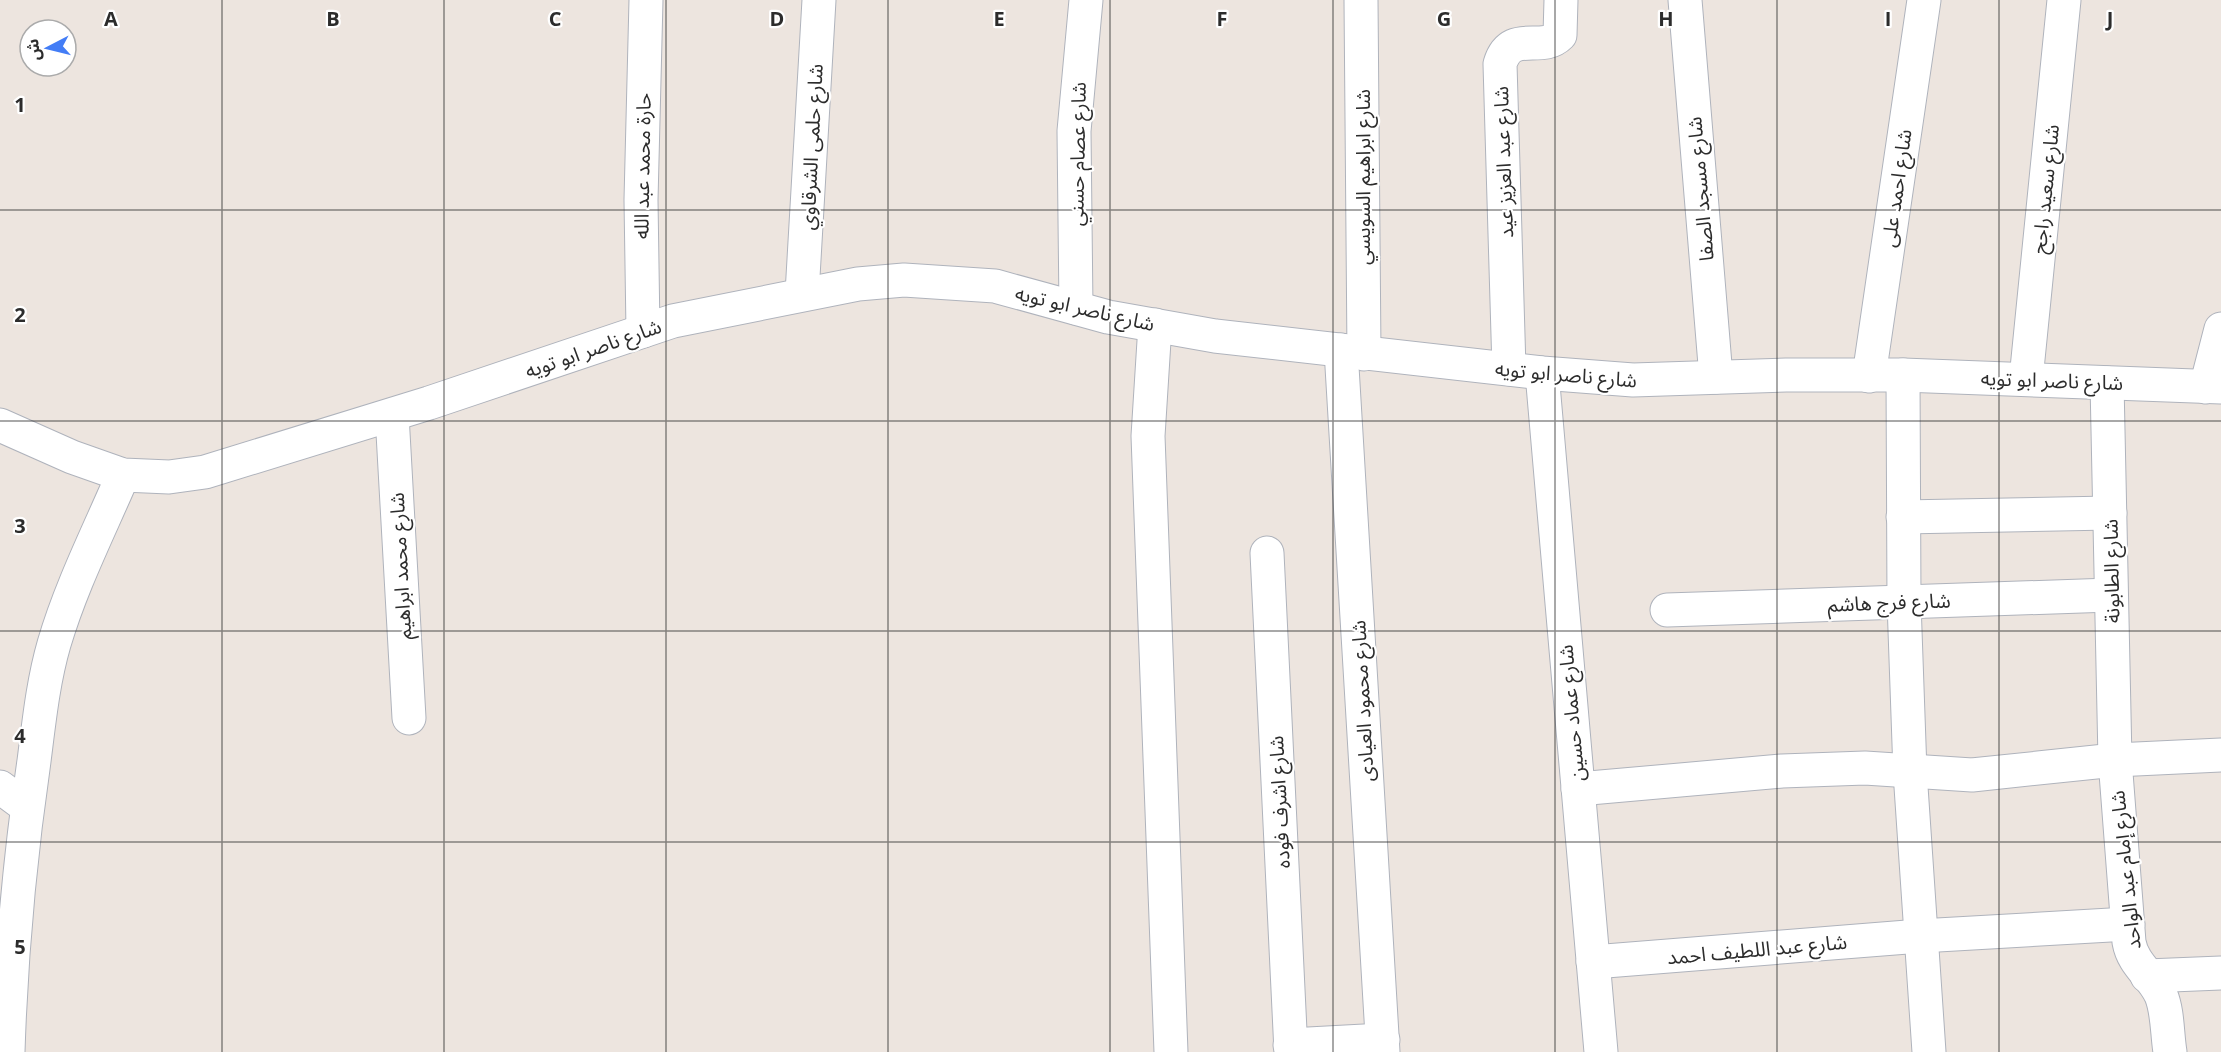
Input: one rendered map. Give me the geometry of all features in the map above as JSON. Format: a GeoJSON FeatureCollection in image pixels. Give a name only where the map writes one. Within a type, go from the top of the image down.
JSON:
{"type":"FeatureCollection","features":[{"type":"Feature","properties":{"kind":"street","name":"حارة محمد عبد الله"},"geometry":{"type":"LineString","coordinates":[[643,331],[641,200],[646,0]]}},
{"type":"Feature","properties":{"kind":"street","name":"شارع حلمى الشرقاوي"},"geometry":{"type":"LineString","coordinates":[[802,294],[819,0]]}},
{"type":"Feature","properties":{"kind":"street","name":"شارع عصام حسني"},"geometry":{"type":"LineString","coordinates":[[1076,308],[1074,130],[1086,0]]}},
{"type":"Feature","properties":{"kind":"street","name":"شارع ابراهيم السويسي"},"geometry":{"type":"LineString","coordinates":[[1352,352],[1361,0]]}},
{"type":"Feature","properties":{"kind":"street","name":"شارع عبد العزيز عيد"},"geometry":{"type":"LineString","coordinates":[[1509,369],[1500,64],[1503,55],[1518,43],[1550,42],[1560,35],[1561,0]]}},
{"type":"Feature","properties":{"kind":"street","name":"شارع مسجد الصفا"},"geometry":{"type":"LineString","coordinates":[[1685,0],[1716,377]]}},
{"type":"Feature","properties":{"kind":"street","name":"شارع احمد على"},"geometry":{"type":"LineString","coordinates":[[1869,376],[1924,0]]}},
{"type":"Feature","properties":{"kind":"street","name":"شارع سعيد راجح"},"geometry":{"type":"LineString","coordinates":[[2026,379],[2064,0]]}},
{"type":"Feature","properties":{"kind":"street","name":"شارع ناصر ابو تويه"},"geometry":{"type":"LineString","coordinates":[[0,425],[72,457],[123,475],[169,477],[205,472],[392,415],[673,321],[858,284],[904,280],[947,281],[995,286],[1076,308],[1215,336],[1542,373],[1633,380],[1903,375],[2213,387]]}},
{"type":"Feature","properties":{"kind":"street"},"geometry":{"type":"LineString","coordinates":[[1155,325],[1148,436],[1171,1052]]}},
{"type":"Feature","properties":{"kind":"street"},"geometry":{"type":"LineString","coordinates":[[2213,387],[2221,329]]}},
{"type":"Feature","properties":{"kind":"street","name":"شارع محمود العيادى"},"geometry":{"type":"LineString","coordinates":[[1352,352],[1383,1046]]}},
{"type":"Feature","properties":{"kind":"street","name":"شارع عماد حسين"},"geometry":{"type":"LineString","coordinates":[[1542,373],[1601,1052]]}},
{"type":"Feature","properties":{"kind":"street"},"geometry":{"type":"LineString","coordinates":[[1903,375],[1904,602],[1910,772],[1929,1052]]}},
{"type":"Feature","properties":{"kind":"street","name":"شارع الطابونة"},"geometry":{"type":"LineString","coordinates":[[2107,383],[2115,760]]}},
{"type":"Feature","properties":{"kind":"street","name":"شارع محمد ابراهيم"},"geometry":{"type":"LineString","coordinates":[[392,415],[409,718]]}},
{"type":"Feature","properties":{"kind":"street"},"geometry":{"type":"LineString","coordinates":[[8,1052],[10,987],[27,807],[53,646],[67,601],[123,475]]}},
{"type":"Feature","properties":{"kind":"street"},"geometry":{"type":"LineString","coordinates":[[1903,517],[2110,513]]}},
{"type":"Feature","properties":{"kind":"street","name":"شارع اشرف فوده"},"geometry":{"type":"LineString","coordinates":[[1267,553],[1290,1049]]}},
{"type":"Feature","properties":{"kind":"street","name":"شارع فرج هاشم"},"geometry":{"type":"LineString","coordinates":[[1667,610],[2111,594]]}},
{"type":"Feature","properties":{"kind":"street"},"geometry":{"type":"LineString","coordinates":[[1578,789],[1782,771],[1865,768],[1972,775],[2115,760],[2221,755]]}},
{"type":"Feature","properties":{"kind":"street","name":"شارع إمام عبد الواحد"},"geometry":{"type":"LineString","coordinates":[[2115,760],[2131,952],[2163,1002],[2169,1052]]}},
{"type":"Feature","properties":{"kind":"street"},"geometry":{"type":"LineString","coordinates":[[0,787],[27,807]]}},
{"type":"Feature","properties":{"kind":"street","name":"شارع عبد اللطيف احمد"},"geometry":{"type":"LineString","coordinates":[[1593,962],[1920,936],[2128,924]]}},
{"type":"Feature","properties":{"kind":"street"},"geometry":{"type":"LineString","coordinates":[[2147,976],[2221,974]]}},
{"type":"Feature","properties":{"kind":"street"},"geometry":{"type":"LineString","coordinates":[[1290,1049],[1383,1046]]}}]}
